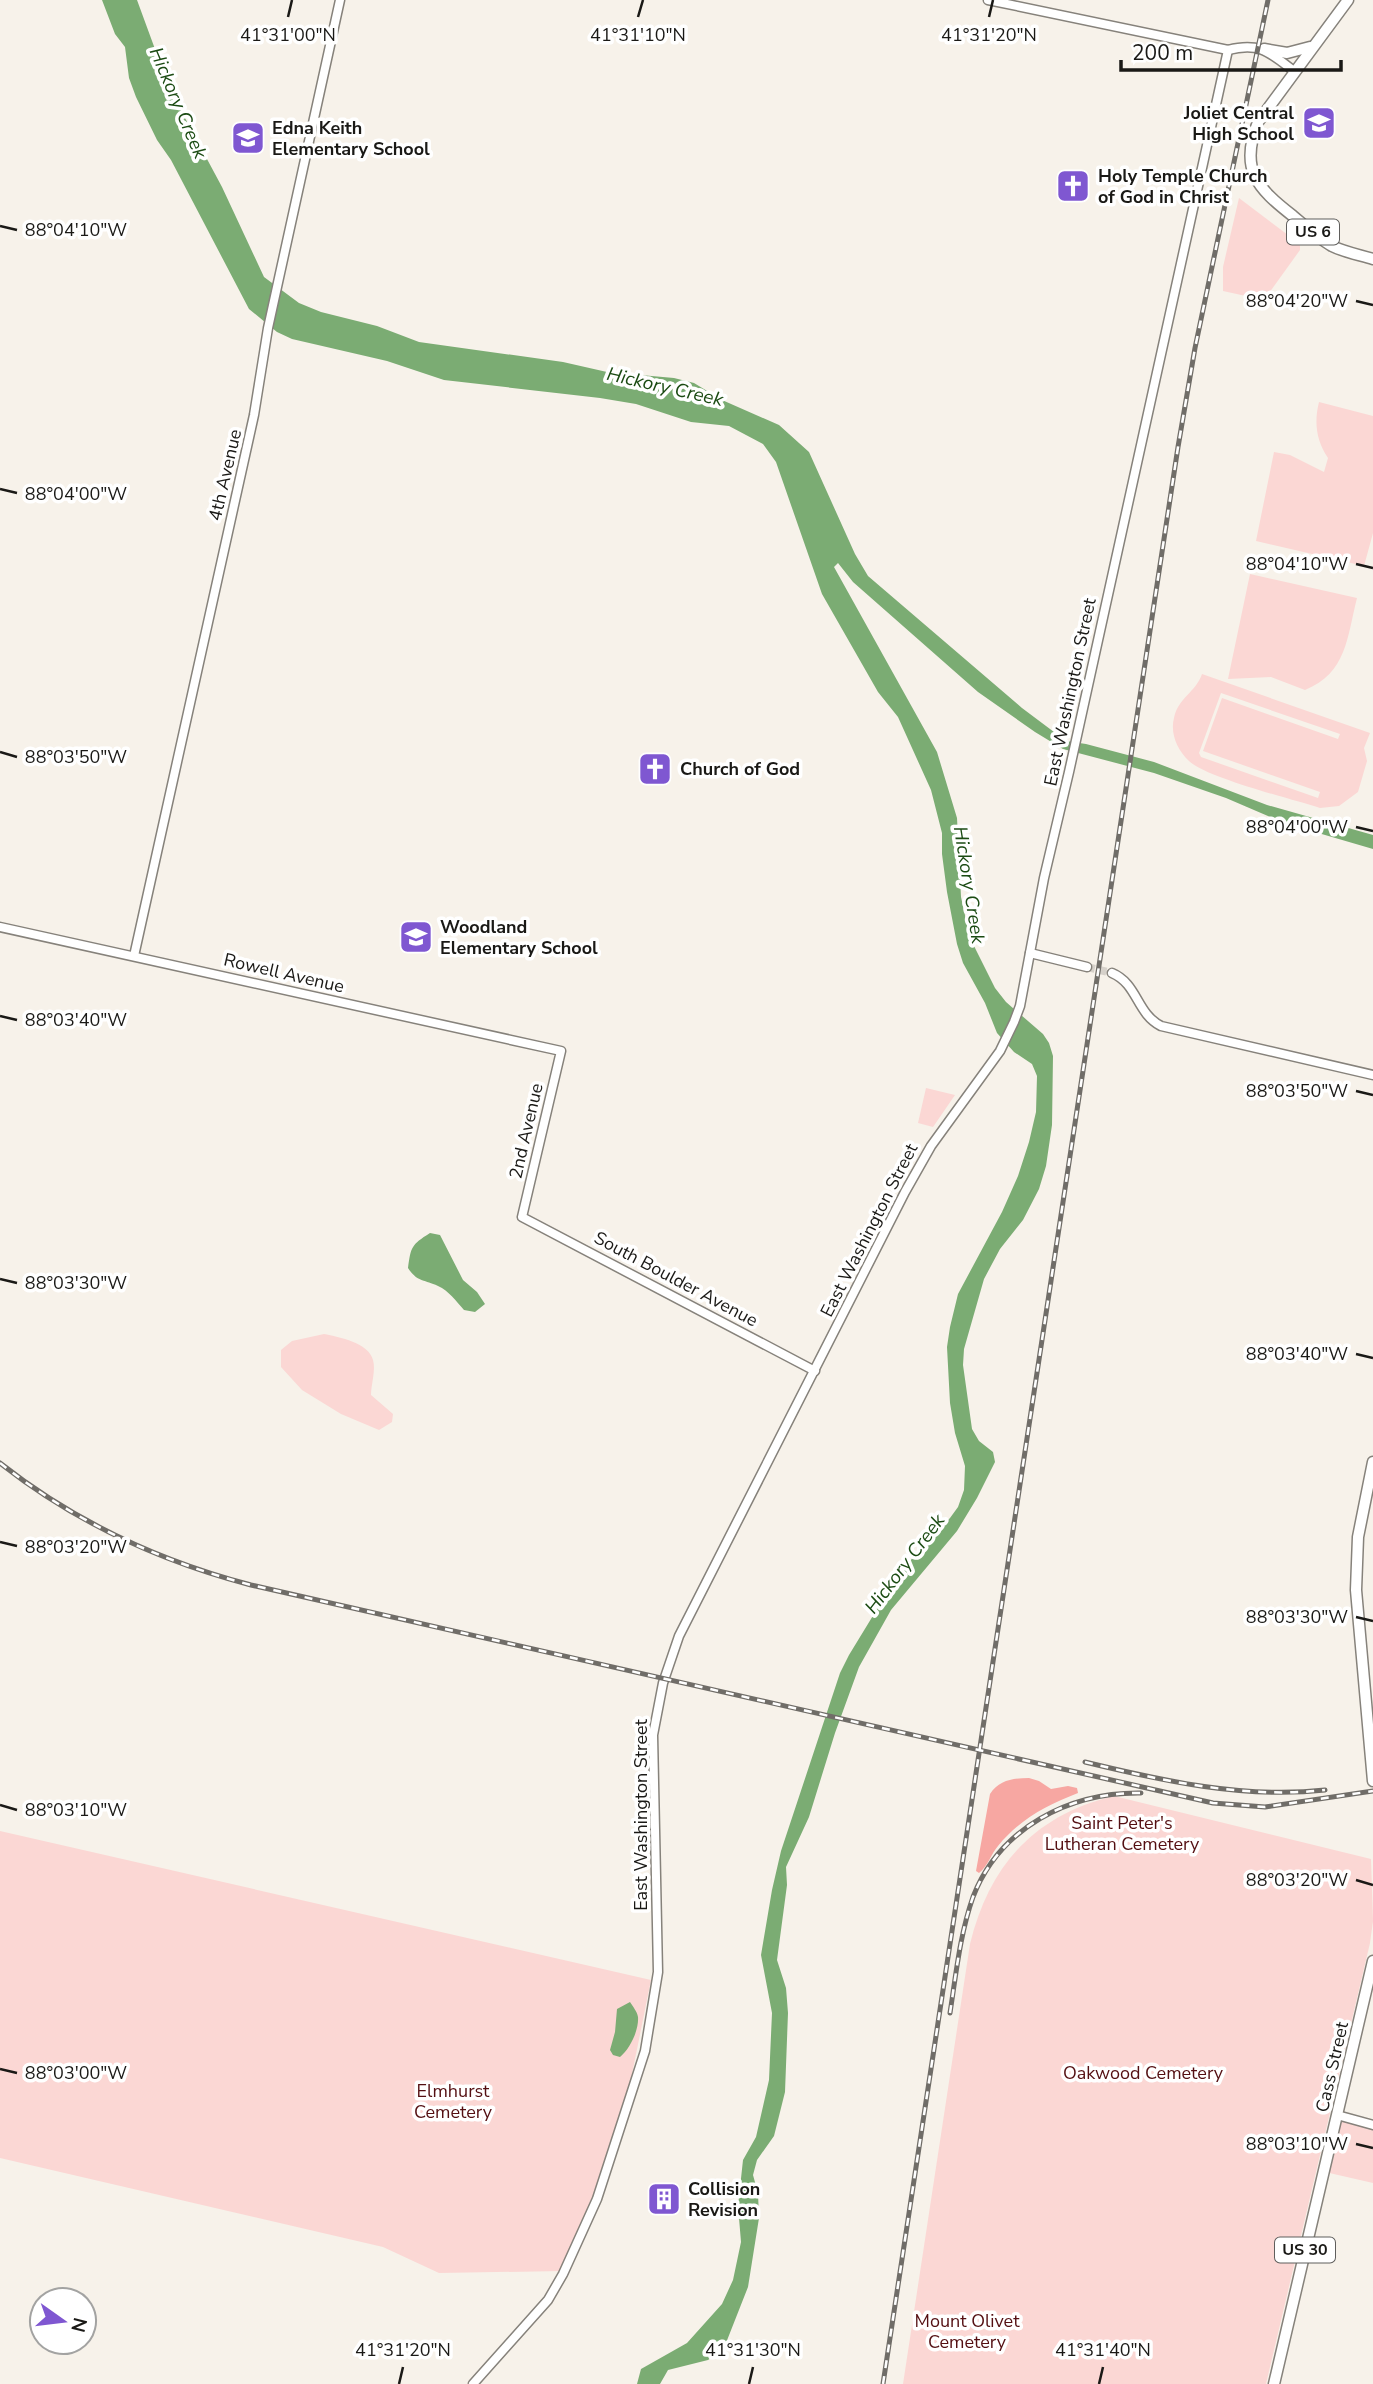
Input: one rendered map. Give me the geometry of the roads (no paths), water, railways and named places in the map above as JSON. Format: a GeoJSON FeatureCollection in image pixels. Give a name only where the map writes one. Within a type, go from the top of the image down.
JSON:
{"type":"FeatureCollection","features":[{"type":"Feature","properties":{"kind":"main road","name":"US 6"},"geometry":{"type":"LineString","coordinates":[[1348,0],[1293,71],[1258,122],[1251,140],[1251,170],[1262,191],[1331,245],[1373,259]]}},
{"type":"Feature","properties":{"kind":"main road"},"geometry":{"type":"LineString","coordinates":[[1264,49],[1295,53],[1313,45]]}},
{"type":"Feature","properties":{"kind":"main road"},"geometry":{"type":"LineString","coordinates":[[1373,1461],[1360,1518],[1356,1590],[1373,1781]]}},
{"type":"Feature","properties":{"kind":"main road","name":"Cass Street"},"geometry":{"type":"LineString","coordinates":[[1274,2384],[1373,1961]]}},
{"type":"Feature","properties":{"kind":"street","name":"4th Avenue"},"geometry":{"type":"LineString","coordinates":[[134,956],[254,415],[268,328],[340,0]]}},
{"type":"Feature","properties":{"kind":"street"},"geometry":{"type":"LineString","coordinates":[[988,0],[1228,50],[1247,46],[1264,49],[1293,71]]}},
{"type":"Feature","properties":{"kind":"street","name":"East Washington Street"},"geometry":{"type":"LineString","coordinates":[[473,2384],[548,2300],[563,2274],[597,2199],[645,2051],[656,1984],[658,1939],[653,1735],[663,1683],[679,1636],[905,1192],[931,1146],[1000,1051],[1020,1006],[1044,878],[1228,50]]}},
{"type":"Feature","properties":{"kind":"street","name":"Rowell Avenue"},"geometry":{"type":"LineString","coordinates":[[0,927],[561,1052]]}},
{"type":"Feature","properties":{"kind":"street"},"geometry":{"type":"LineString","coordinates":[[1030,953],[1087,967]]}},
{"type":"Feature","properties":{"kind":"street"},"geometry":{"type":"LineString","coordinates":[[1112,973],[1130,987],[1148,1019],[1161,1026],[1373,1075]]}},
{"type":"Feature","properties":{"kind":"street","name":"2nd Avenue"},"geometry":{"type":"LineString","coordinates":[[522,1217],[561,1052]]}},
{"type":"Feature","properties":{"kind":"street","name":"South Boulder Avenue"},"geometry":{"type":"LineString","coordinates":[[522,1217],[815,1371]]}},
{"type":"Feature","properties":{"kind":"street"},"geometry":{"type":"LineString","coordinates":[[1337,2115],[1373,2125]]}},
{"type":"Feature","properties":{"kind":"water","name":"Hickory Creek"},"geometry":{"type":"Polygon","coordinates":[[[102,0],[137,0],[170,90],[222,187],[264,277],[299,303],[321,312],[377,326],[419,342],[694,383],[722,400],[779,425],[809,452],[855,554],[868,576],[1022,708],[1066,741],[1154,762],[1267,805],[1373,835],[1373,849],[1284,823],[1226,798],[1154,773],[1063,749],[978,692],[853,582],[838,563],[834,567],[937,752],[957,818],[961,897],[970,938],[995,988],[1049,1043],[1053,1056],[1052,1125],[1046,1166],[1039,1189],[1023,1220],[1000,1249],[984,1279],[964,1349],[963,1365],[972,1429],[979,1441],[993,1452],[995,1462],[957,1531],[891,1610],[859,1667],[809,1817],[786,1867],[787,1885],[777,1960],[786,1988],[788,2013],[785,2092],[774,2136],[757,2160],[753,2175],[758,2193],[759,2218],[748,2287],[724,2348],[708,2360],[668,2370],[660,2384],[637,2384],[641,2369],[687,2343],[722,2304],[733,2280],[741,2242],[738,2206],[743,2160],[756,2137],[769,2080],[772,2013],[761,1955],[772,1890],[781,1851],[840,1673],[885,1596],[916,1553],[950,1518],[958,1507],[964,1490],[965,1466],[950,1403],[947,1347],[950,1327],[958,1294],[1018,1176],[1036,1112],[1037,1076],[1032,1064],[1014,1052],[997,1033],[985,1003],[963,963],[947,892],[942,833],[931,790],[898,717],[878,692],[822,594],[776,462],[763,444],[729,426],[691,422],[636,404],[444,380],[387,361],[292,339],[277,332],[249,309],[171,160],[157,140],[129,78],[125,47],[115,34],[102,0]]]}},
{"type":"Feature","properties":{"kind":"water"},"geometry":{"type":"Polygon","coordinates":[[[430,1233],[440,1235],[463,1280],[477,1292],[485,1304],[475,1312],[464,1310],[446,1291],[418,1278],[408,1268],[413,1247],[430,1233]]]}},
{"type":"Feature","properties":{"kind":"water"},"geometry":{"type":"Polygon","coordinates":[[[630,2002],[637,2015],[637,2028],[620,2057],[613,2055],[610,2050],[617,2009],[630,2002]]]}},
{"type":"Feature","properties":{"kind":"tunnel"},"geometry":{"type":"LineString","coordinates":[[1087,967],[1112,973]]}},
{"type":"Feature","properties":{"kind":"railway"},"geometry":{"type":"LineString","coordinates":[[883,2384],[1178,447],[1195,348],[1268,0]]}},
{"type":"Feature","properties":{"kind":"railway"},"geometry":{"type":"LineString","coordinates":[[0,1463],[58,1504],[119,1537],[184,1564],[251,1585],[1213,1803],[1265,1807],[1373,1791]]}},
{"type":"Feature","properties":{"kind":"railway"},"geometry":{"type":"LineString","coordinates":[[1085,1762],[1174,1782],[1234,1790],[1325,1790]]}},
{"type":"Feature","properties":{"kind":"railway"},"geometry":{"type":"LineString","coordinates":[[950,2013],[959,1954],[973,1897],[985,1872],[1001,1851],[1019,1833],[1040,1818],[1064,1807],[1115,1794],[1141,1793]]}},
{"type":"Feature","properties":{"kind":"place","name":"Joliet Central High School"},"geometry":{"type":"Point","coordinates":[1319,123]}},
{"type":"Feature","properties":{"kind":"place","name":"Edna Keith Elementary School"},"geometry":{"type":"Point","coordinates":[248,138]}},
{"type":"Feature","properties":{"kind":"place","name":"Holy Temple Church of God in Christ"},"geometry":{"type":"Point","coordinates":[1073,186]}},
{"type":"Feature","properties":{"kind":"place","name":"Church of God"},"geometry":{"type":"Point","coordinates":[655,769]}},
{"type":"Feature","properties":{"kind":"place","name":"Woodland Elementary School"},"geometry":{"type":"Point","coordinates":[416,937]}},
{"type":"Feature","properties":{"kind":"place","name":"Collision Revision"},"geometry":{"type":"Point","coordinates":[664,2199]}},
{"type":"Feature","properties":{"kind":"park label","name":"Saint Peter's Lutheran Cemetery"},"geometry":{"type":"Point","coordinates":[1122,1833]}},
{"type":"Feature","properties":{"kind":"park label","name":"Oakwood Cemetery"},"geometry":{"type":"Point","coordinates":[1143,2073]}},
{"type":"Feature","properties":{"kind":"park label","name":"Elmhurst Cemetery"},"geometry":{"type":"Point","coordinates":[453,2101]}},
{"type":"Feature","properties":{"kind":"park label","name":"Mount Olivet Cemetery"},"geometry":{"type":"Point","coordinates":[967,2331]}}]}
